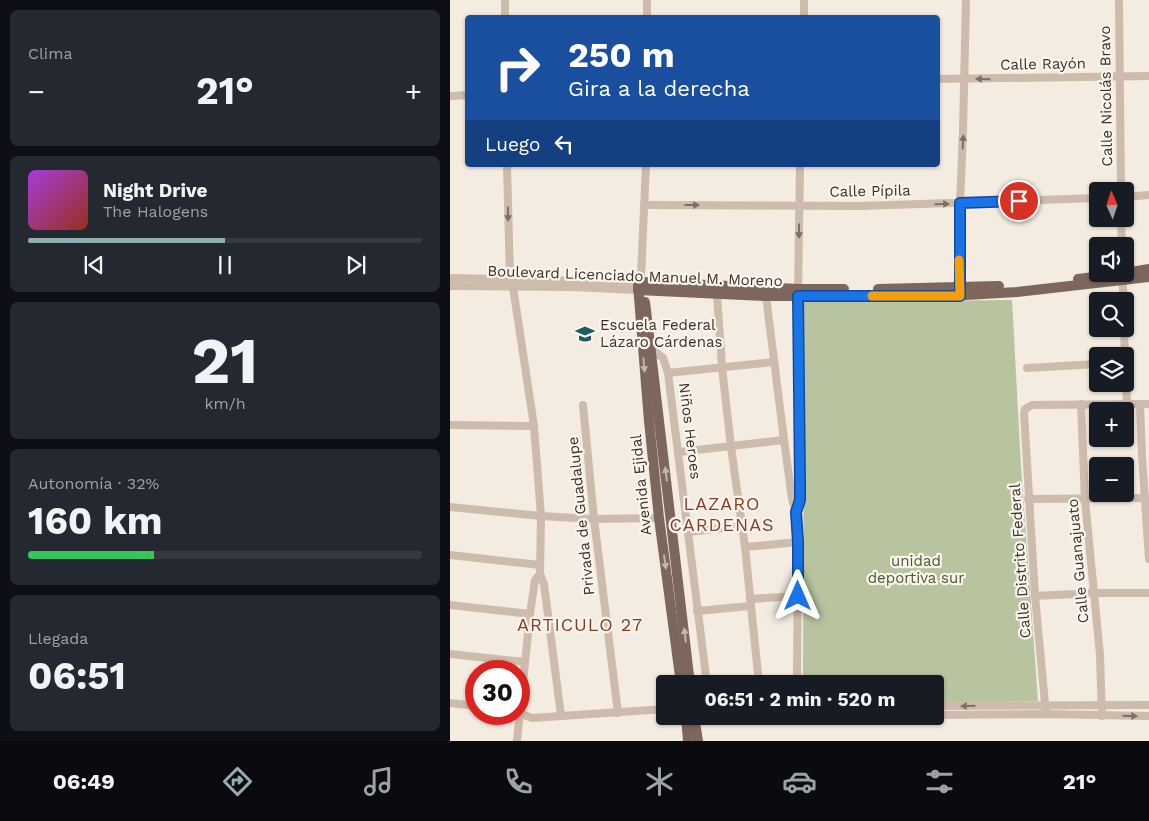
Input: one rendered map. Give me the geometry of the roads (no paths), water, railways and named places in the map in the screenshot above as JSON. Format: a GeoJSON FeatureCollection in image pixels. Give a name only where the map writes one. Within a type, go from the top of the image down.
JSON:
{"type":"FeatureCollection","features":[{"type":"Feature","properties":{"kind":"main road","name":"Boulevard Licenciado Manuel M. Moreno"},"geometry":{"type":"LineString","coordinates":[[1134,272],[1149,269]]}},
{"type":"Feature","properties":{"kind":"main road","name":"Boulevard Licenciado Manuel M. Moreno"},"geometry":{"type":"LineString","coordinates":[[1134,276],[1149,277]]}},
{"type":"Feature","properties":{"kind":"main road","name":"Boulevard Licenciado Manuel M. Moreno"},"geometry":{"type":"LineString","coordinates":[[641,284],[798,293],[959,291],[1089,278]]}},
{"type":"Feature","properties":{"kind":"main road","name":"Boulevard Licenciado Manuel M. Moreno"},"geometry":{"type":"LineString","coordinates":[[641,284],[717,294],[766,296],[798,293]]}},
{"type":"Feature","properties":{"kind":"main road","name":"Avenida Ejidal"},"geometry":{"type":"LineString","coordinates":[[641,284],[642,342],[659,518],[680,675]]}},
{"type":"Feature","properties":{"kind":"main road","name":"Avenida Ejidal"},"geometry":{"type":"LineString","coordinates":[[641,284],[651,348],[689,675]]}},
{"type":"Feature","properties":{"kind":"main road"},"geometry":{"type":"LineString","coordinates":[[687,725],[688,741]]}},
{"type":"Feature","properties":{"kind":"main road"},"geometry":{"type":"LineString","coordinates":[[695,725],[698,741]]}},
{"type":"Feature","properties":{"kind":"street"},"geometry":{"type":"LineString","coordinates":[[505,0],[505,15]]}},
{"type":"Feature","properties":{"kind":"street"},"geometry":{"type":"LineString","coordinates":[[647,0],[647,15]]}},
{"type":"Feature","properties":{"kind":"street"},"geometry":{"type":"LineString","coordinates":[[804,0],[804,15]]}},
{"type":"Feature","properties":{"kind":"street"},"geometry":{"type":"LineString","coordinates":[[959,291],[966,0]]}},
{"type":"Feature","properties":{"kind":"street","name":"Calle Nicolás Bravo"},"geometry":{"type":"LineString","coordinates":[[1119,0],[1121,182]]}},
{"type":"Feature","properties":{"kind":"street","name":"Calle Rayón"},"geometry":{"type":"LineString","coordinates":[[940,80],[1149,76]]}},
{"type":"Feature","properties":{"kind":"street"},"geometry":{"type":"LineString","coordinates":[[450,96],[465,95]]}},
{"type":"Feature","properties":{"kind":"street"},"geometry":{"type":"LineString","coordinates":[[507,167],[510,278],[534,426],[541,516],[540,574],[544,584],[561,716]]}},
{"type":"Feature","properties":{"kind":"street"},"geometry":{"type":"LineString","coordinates":[[641,284],[646,167]]}},
{"type":"Feature","properties":{"kind":"street"},"geometry":{"type":"LineString","coordinates":[[796,512],[800,500],[798,293],[800,167]]}},
{"type":"Feature","properties":{"kind":"street"},"geometry":{"type":"LineString","coordinates":[[1134,196],[1149,195]]}},
{"type":"Feature","properties":{"kind":"street","name":"Calle Pípila"},"geometry":{"type":"LineString","coordinates":[[644,205],[799,206],[1089,198]]}},
{"type":"Feature","properties":{"kind":"street","name":"Boulevard Licenciado Manuel M. Moreno"},"geometry":{"type":"LineString","coordinates":[[450,278],[513,288],[585,284],[641,284]]}},
{"type":"Feature","properties":{"kind":"street","name":"Boulevard Licenciado Manuel M. Moreno"},"geometry":{"type":"LineString","coordinates":[[450,286],[468,282],[510,278],[585,284]]}},
{"type":"Feature","properties":{"kind":"street"},"geometry":{"type":"LineString","coordinates":[[717,294],[722,367],[745,547],[758,675]]}},
{"type":"Feature","properties":{"kind":"street"},"geometry":{"type":"LineString","coordinates":[[766,296],[792,499],[796,512],[798,542],[797,675]]}},
{"type":"Feature","properties":{"kind":"street","name":"Niños Heroes"},"geometry":{"type":"LineString","coordinates":[[642,342],[664,358],[668,373],[706,675]]}},
{"type":"Feature","properties":{"kind":"street"},"geometry":{"type":"LineString","coordinates":[[668,373],[774,362]]}},
{"type":"Feature","properties":{"kind":"street"},"geometry":{"type":"LineString","coordinates":[[1027,368],[1089,365]]}},
{"type":"Feature","properties":{"kind":"street"},"geometry":{"type":"LineString","coordinates":[[1081,404],[1089,404]]}},
{"type":"Feature","properties":{"kind":"street","name":"Calle Distrito Federal"},"geometry":{"type":"LineString","coordinates":[[1046,714],[1049,705],[1035,596],[1024,413],[1028,406],[1081,404]]}},
{"type":"Feature","properties":{"kind":"street","name":"Calle Guanajuato"},"geometry":{"type":"LineString","coordinates":[[1081,404],[1085,500],[1100,655],[1102,716]]}},
{"type":"Feature","properties":{"kind":"street"},"geometry":{"type":"LineString","coordinates":[[1134,404],[1149,404]]}},
{"type":"Feature","properties":{"kind":"street"},"geometry":{"type":"LineString","coordinates":[[1140,404],[1142,456],[1147,498],[1149,559]]}},
{"type":"Feature","properties":{"kind":"street","name":"Privada de Guadalupe"},"geometry":{"type":"LineString","coordinates":[[583,405],[594,519],[618,713]]}},
{"type":"Feature","properties":{"kind":"street"},"geometry":{"type":"LineString","coordinates":[[450,424],[534,426]]}},
{"type":"Feature","properties":{"kind":"street"},"geometry":{"type":"LineString","coordinates":[[679,452],[784,440]]}},
{"type":"Feature","properties":{"kind":"street"},"geometry":{"type":"LineString","coordinates":[[1028,499],[1147,498]]}},
{"type":"Feature","properties":{"kind":"street"},"geometry":{"type":"LineString","coordinates":[[450,507],[594,519],[659,518]]}},
{"type":"Feature","properties":{"kind":"street"},"geometry":{"type":"LineString","coordinates":[[688,532],[742,526]]}},
{"type":"Feature","properties":{"kind":"street"},"geometry":{"type":"LineString","coordinates":[[745,547],[798,542]]}},
{"type":"Feature","properties":{"kind":"street"},"geometry":{"type":"LineString","coordinates":[[450,555],[540,565]]}},
{"type":"Feature","properties":{"kind":"street"},"geometry":{"type":"LineString","coordinates":[[525,660],[535,580],[540,574]]}},
{"type":"Feature","properties":{"kind":"street"},"geometry":{"type":"LineString","coordinates":[[1035,596],[1149,593]]}},
{"type":"Feature","properties":{"kind":"street"},"geometry":{"type":"LineString","coordinates":[[697,611],[798,596]]}},
{"type":"Feature","properties":{"kind":"street"},"geometry":{"type":"LineString","coordinates":[[450,606],[530,614]]}},
{"type":"Feature","properties":{"kind":"street"},"geometry":{"type":"LineString","coordinates":[[450,654],[506,660]]}},
{"type":"Feature","properties":{"kind":"street"},"geometry":{"type":"LineString","coordinates":[[450,703],[465,705]]}},
{"type":"Feature","properties":{"kind":"street"},"geometry":{"type":"LineString","coordinates":[[993,705],[993,715]]}},
{"type":"Feature","properties":{"kind":"street"},"geometry":{"type":"LineString","coordinates":[[944,706],[1149,705]]}},
{"type":"Feature","properties":{"kind":"street"},"geometry":{"type":"LineString","coordinates":[[530,717],[656,711]]}},
{"type":"Feature","properties":{"kind":"street"},"geometry":{"type":"LineString","coordinates":[[944,715],[1149,716]]}},
{"type":"Feature","properties":{"kind":"street"},"geometry":{"type":"LineString","coordinates":[[517,741],[518,725]]}},
{"type":"Feature","properties":{"kind":"place","name":"Escuela Federal Lázaro Cárdenas"},"geometry":{"type":"Point","coordinates":[585,334]}},
{"type":"Feature","properties":{"kind":"district","name":"LAZARO CARDENAS"},"geometry":{"type":"Point","coordinates":[722,514]}},
{"type":"Feature","properties":{"kind":"district","name":"ARTICULO 27"},"geometry":{"type":"Point","coordinates":[580,625]}},
{"type":"Feature","properties":{"kind":"park label","name":"unidad deportiva sur"},"geometry":{"type":"Point","coordinates":[916,570]}}]}
